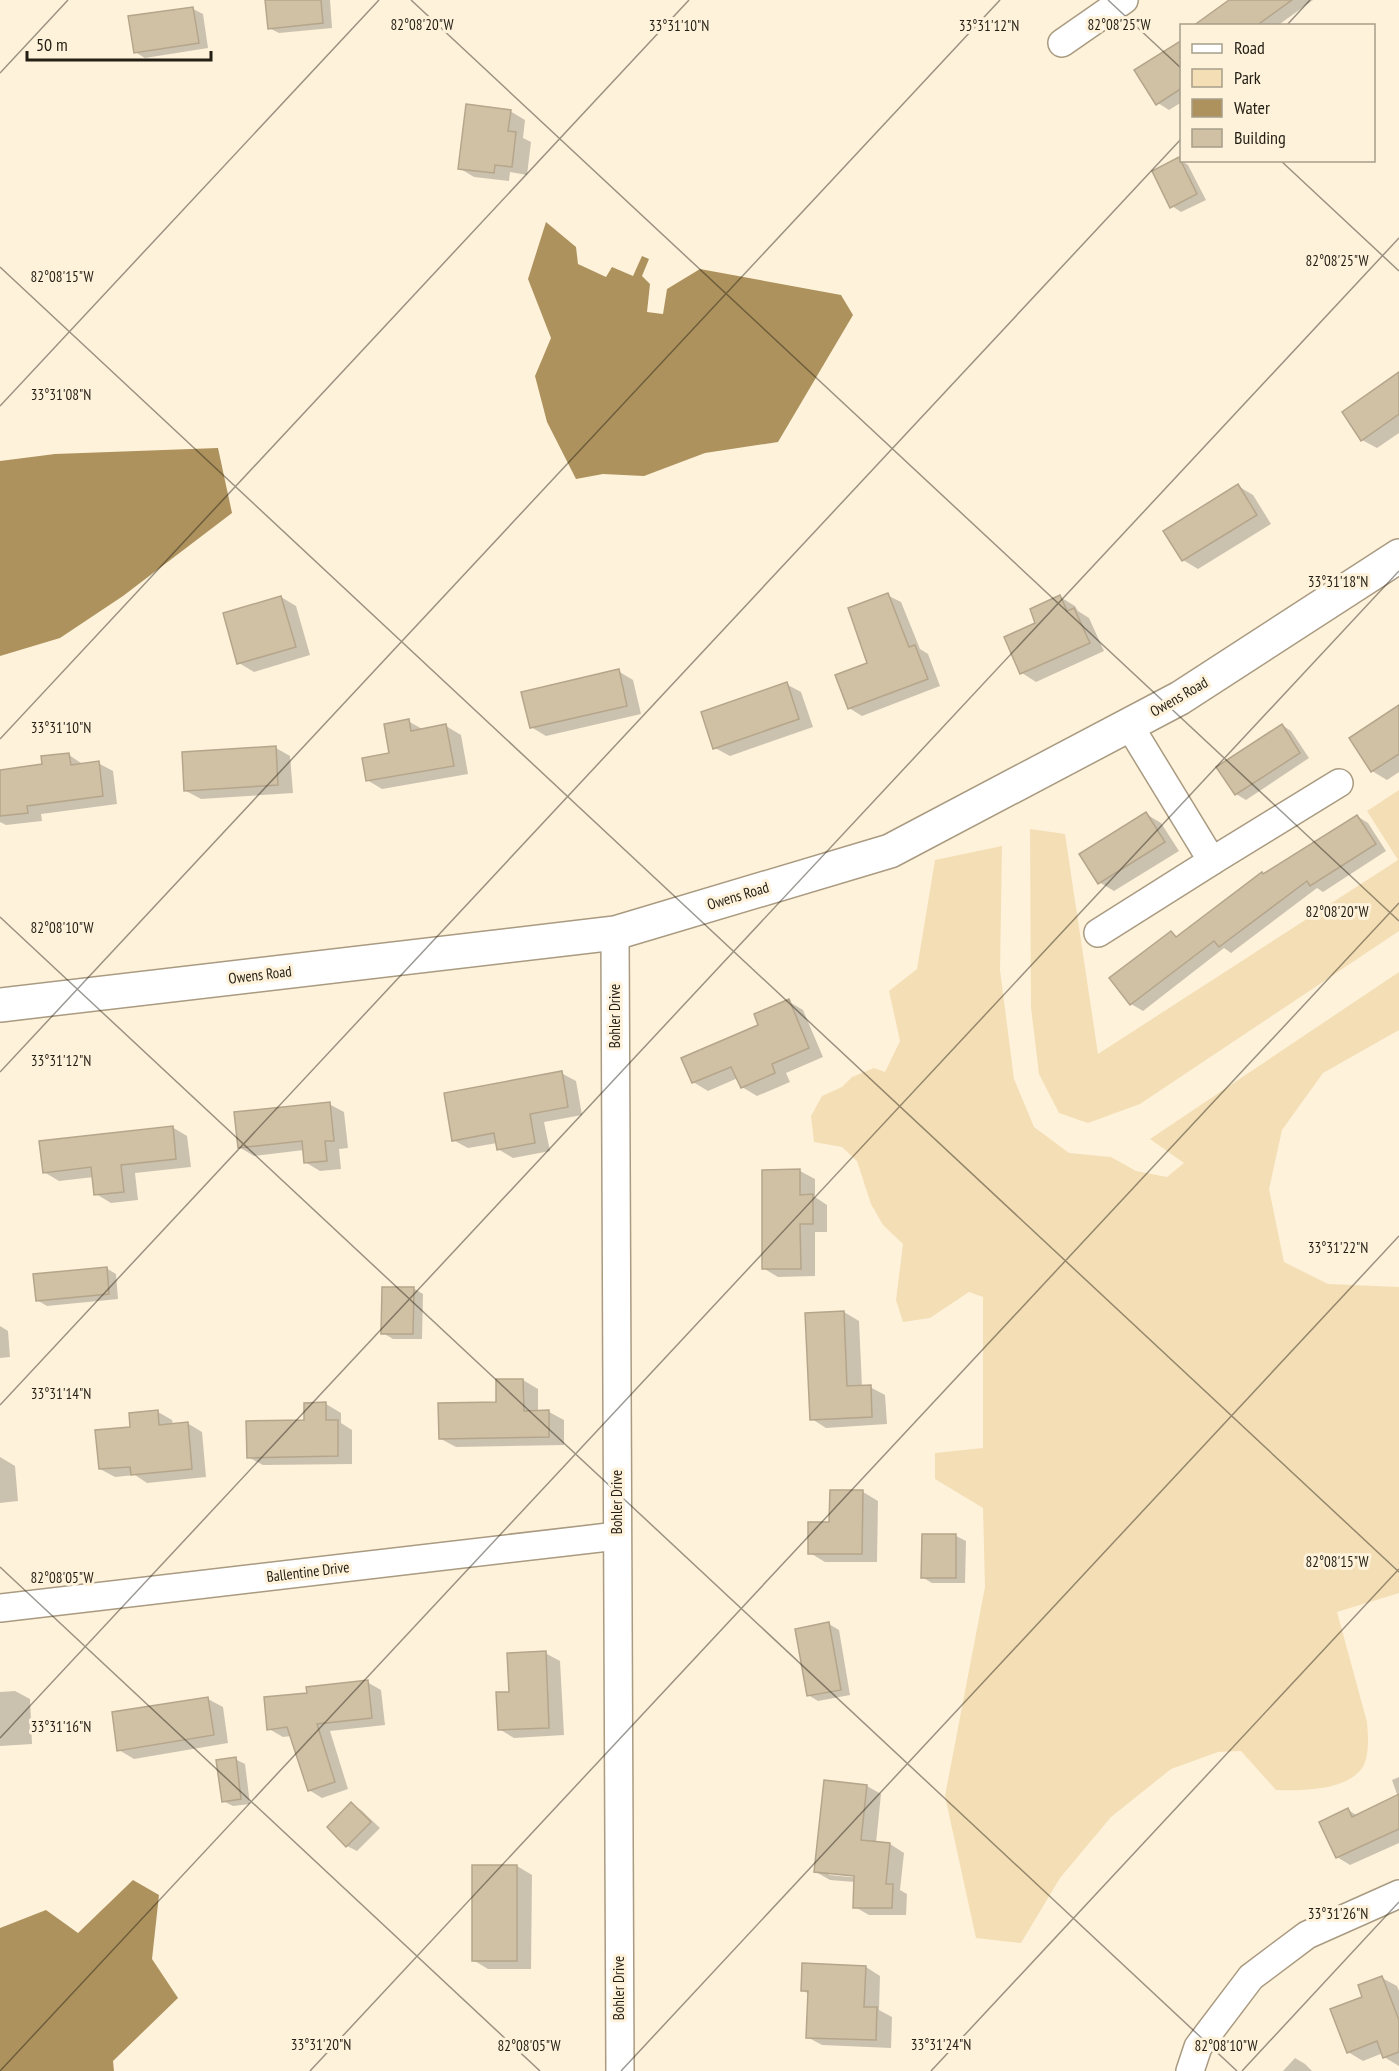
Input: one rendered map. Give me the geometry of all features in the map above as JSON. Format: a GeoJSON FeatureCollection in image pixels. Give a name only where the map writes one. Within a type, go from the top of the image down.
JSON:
{"type":"FeatureCollection","features":[{"type":"Feature","properties":{"kind":"street"},"geometry":{"type":"LineString","coordinates":[[1062,43],[1124,0]]}},
{"type":"Feature","properties":{"kind":"street","name":"Owens Road"},"geometry":{"type":"LineString","coordinates":[[0,1005],[615,933],[890,851],[1180,698],[1399,556]]}},
{"type":"Feature","properties":{"kind":"street"},"geometry":{"type":"LineString","coordinates":[[1129,725],[1212,861]]}},
{"type":"Feature","properties":{"kind":"street"},"geometry":{"type":"LineString","coordinates":[[1098,933],[1339,783]]}},
{"type":"Feature","properties":{"kind":"street","name":"Bohler Drive"},"geometry":{"type":"LineString","coordinates":[[615,933],[620,2071]]}},
{"type":"Feature","properties":{"kind":"street","name":"Ballentine Drive"},"geometry":{"type":"LineString","coordinates":[[0,1608],[617,1536]]}},
{"type":"Feature","properties":{"kind":"street"},"geometry":{"type":"LineString","coordinates":[[1190,2071],[1197,2046],[1251,1977],[1307,1935],[1399,1894]]}},
{"type":"Feature","properties":{"kind":"green space"},"geometry":{"type":"Polygon","coordinates":[[[1399,790],[1399,931],[1140,1104],[1088,1123],[1059,1113],[1039,1074],[1031,1008],[1030,829],[1065,834],[1098,1054],[1398,860],[1367,811],[1399,790]]]}},
{"type":"Feature","properties":{"kind":"green space"},"geometry":{"type":"Polygon","coordinates":[[[1002,846],[1000,970],[1014,1079],[1034,1127],[1069,1153],[1111,1157],[1136,1171],[1167,1177],[1184,1163],[1150,1139],[1399,972],[1399,1030],[1323,1073],[1282,1130],[1269,1189],[1284,1262],[1328,1284],[1399,1287],[1399,1593],[1337,1612],[1367,1722],[1366,1759],[1361,1770],[1341,1783],[1300,1790],[1276,1790],[1241,1751],[1218,1752],[1171,1769],[1111,1817],[1060,1878],[1021,1943],[976,1938],[945,1796],[985,1587],[983,1508],[935,1479],[935,1453],[983,1448],[983,1297],[969,1292],[930,1318],[903,1322],[896,1300],[903,1244],[883,1225],[871,1204],[857,1161],[842,1147],[814,1142],[811,1116],[822,1096],[842,1087],[852,1077],[874,1068],[885,1072],[900,1041],[889,991],[917,969],[935,860],[1002,846]]]}},
{"type":"Feature","properties":{"kind":"water"},"geometry":{"type":"Polygon","coordinates":[[[546,222],[576,247],[578,264],[606,277],[612,267],[633,276],[642,256],[649,259],[642,276],[650,284],[647,312],[663,314],[667,289],[700,269],[841,295],[853,315],[778,442],[705,453],[644,476],[603,474],[576,479],[547,422],[535,376],[551,338],[528,279],[546,222]]]}},
{"type":"Feature","properties":{"kind":"water"},"geometry":{"type":"Polygon","coordinates":[[[218,448],[232,513],[123,596],[60,638],[0,656],[0,461],[55,454],[218,448]]]}},
{"type":"Feature","properties":{"kind":"water"},"geometry":{"type":"Polygon","coordinates":[[[133,1880],[159,1895],[152,1959],[178,1998],[113,2061],[114,2071],[0,2071],[0,1928],[46,1910],[78,1933],[133,1880]]]}},
{"type":"Feature","properties":{"kind":"building"},"geometry":{"type":"Polygon","coordinates":[[[265,0],[321,0],[323,23],[268,29],[265,0]]]}},
{"type":"Feature","properties":{"kind":"building"},"geometry":{"type":"Polygon","coordinates":[[[1229,0],[1292,0],[1259,24],[1196,24],[1229,0]]]}},
{"type":"Feature","properties":{"kind":"building"},"geometry":{"type":"Polygon","coordinates":[[[193,7],[199,43],[134,53],[128,16],[193,7]]]}},
{"type":"Feature","properties":{"kind":"building"},"geometry":{"type":"Polygon","coordinates":[[[1180,41],[1180,89],[1156,105],[1134,70],[1180,41]]]}},
{"type":"Feature","properties":{"kind":"building"},"geometry":{"type":"Polygon","coordinates":[[[466,104],[511,110],[508,131],[516,132],[512,167],[495,165],[494,173],[458,169],[466,104]]]}},
{"type":"Feature","properties":{"kind":"building"},"geometry":{"type":"Polygon","coordinates":[[[1179,157],[1197,194],[1170,208],[1152,171],[1179,157]]]}},
{"type":"Feature","properties":{"kind":"building"},"geometry":{"type":"Polygon","coordinates":[[[1399,372],[1399,414],[1361,441],[1342,412],[1399,372]]]}},
{"type":"Feature","properties":{"kind":"building"},"geometry":{"type":"Polygon","coordinates":[[[1238,484],[1257,515],[1182,561],[1163,531],[1238,484]]]}},
{"type":"Feature","properties":{"kind":"building"},"geometry":{"type":"Polygon","coordinates":[[[888,593],[909,647],[915,645],[928,679],[848,709],[835,675],[867,663],[848,608],[888,593]]]}},
{"type":"Feature","properties":{"kind":"building"},"geometry":{"type":"Polygon","coordinates":[[[1060,595],[1067,611],[1074,608],[1090,643],[1020,674],[1004,637],[1035,623],[1030,609],[1060,595]]]}},
{"type":"Feature","properties":{"kind":"building"},"geometry":{"type":"Polygon","coordinates":[[[281,596],[296,647],[237,664],[223,613],[281,596]]]}},
{"type":"Feature","properties":{"kind":"building"},"geometry":{"type":"Polygon","coordinates":[[[619,669],[627,706],[530,728],[521,692],[619,669]]]}},
{"type":"Feature","properties":{"kind":"building"},"geometry":{"type":"Polygon","coordinates":[[[787,682],[799,719],[713,749],[701,712],[787,682]]]}},
{"type":"Feature","properties":{"kind":"building"},"geometry":{"type":"Polygon","coordinates":[[[1399,705],[1399,754],[1371,772],[1349,738],[1399,705]]]}},
{"type":"Feature","properties":{"kind":"building"},"geometry":{"type":"Polygon","coordinates":[[[409,719],[411,731],[446,724],[454,766],[366,781],[362,758],[389,753],[384,724],[409,719]]]}},
{"type":"Feature","properties":{"kind":"building"},"geometry":{"type":"Polygon","coordinates":[[[1282,724],[1300,753],[1235,795],[1216,767],[1282,724]]]}},
{"type":"Feature","properties":{"kind":"building"},"geometry":{"type":"Polygon","coordinates":[[[276,746],[278,785],[184,791],[182,752],[276,746]]]}},
{"type":"Feature","properties":{"kind":"building"},"geometry":{"type":"Polygon","coordinates":[[[69,753],[71,765],[99,761],[103,796],[27,806],[28,813],[0,816],[0,770],[42,764],[41,756],[69,753]]]}},
{"type":"Feature","properties":{"kind":"building"},"geometry":{"type":"Polygon","coordinates":[[[1146,812],[1165,842],[1098,884],[1079,854],[1146,812]]]}},
{"type":"Feature","properties":{"kind":"building"},"geometry":{"type":"Polygon","coordinates":[[[1357,815],[1376,844],[1310,886],[1307,881],[1219,947],[1214,941],[1130,1005],[1109,978],[1171,931],[1176,937],[1262,872],[1263,874],[1357,815]]]}},
{"type":"Feature","properties":{"kind":"building"},"geometry":{"type":"Polygon","coordinates":[[[789,999],[809,1048],[772,1064],[775,1073],[741,1088],[731,1067],[692,1083],[681,1058],[758,1025],[754,1014],[789,999]]]}},
{"type":"Feature","properties":{"kind":"building"},"geometry":{"type":"Polygon","coordinates":[[[562,1071],[568,1107],[530,1114],[535,1143],[497,1150],[494,1133],[452,1141],[444,1093],[562,1071]]]}},
{"type":"Feature","properties":{"kind":"building"},"geometry":{"type":"Polygon","coordinates":[[[330,1102],[334,1141],[325,1141],[327,1161],[304,1163],[302,1141],[238,1148],[234,1112],[330,1102]]]}},
{"type":"Feature","properties":{"kind":"building"},"geometry":{"type":"Polygon","coordinates":[[[173,1126],[176,1159],[121,1165],[124,1192],[94,1195],[91,1167],[43,1173],[39,1141],[173,1126]]]}},
{"type":"Feature","properties":{"kind":"building"},"geometry":{"type":"Polygon","coordinates":[[[800,1169],[800,1195],[813,1194],[813,1224],[800,1224],[801,1269],[762,1269],[762,1170],[800,1169]]]}},
{"type":"Feature","properties":{"kind":"building"},"geometry":{"type":"Polygon","coordinates":[[[107,1267],[109,1294],[36,1301],[33,1274],[107,1267]]]}},
{"type":"Feature","properties":{"kind":"building"},"geometry":{"type":"Polygon","coordinates":[[[382,1287],[414,1287],[413,1334],[381,1334],[382,1287]]]}},
{"type":"Feature","properties":{"kind":"building"},"geometry":{"type":"Polygon","coordinates":[[[844,1311],[847,1386],[871,1385],[872,1417],[810,1420],[805,1313],[844,1311]]]}},
{"type":"Feature","properties":{"kind":"building"},"geometry":{"type":"Polygon","coordinates":[[[496,1379],[523,1379],[524,1411],[549,1410],[549,1437],[439,1439],[438,1403],[496,1402],[496,1379]]]}},
{"type":"Feature","properties":{"kind":"building"},"geometry":{"type":"Polygon","coordinates":[[[326,1402],[326,1420],[338,1420],[338,1456],[247,1458],[246,1421],[304,1420],[304,1403],[326,1402]]]}},
{"type":"Feature","properties":{"kind":"building"},"geometry":{"type":"Polygon","coordinates":[[[158,1410],[159,1425],[188,1422],[192,1469],[131,1475],[130,1467],[99,1469],[95,1430],[130,1427],[129,1413],[158,1410]]]}},
{"type":"Feature","properties":{"kind":"building"},"geometry":{"type":"Polygon","coordinates":[[[830,1490],[863,1490],[862,1554],[808,1554],[808,1522],[829,1522],[830,1490]]]}},
{"type":"Feature","properties":{"kind":"building"},"geometry":{"type":"Polygon","coordinates":[[[922,1534],[956,1534],[956,1578],[921,1578],[922,1534]]]}},
{"type":"Feature","properties":{"kind":"building"},"geometry":{"type":"Polygon","coordinates":[[[829,1622],[841,1690],[807,1696],[795,1629],[829,1622]]]}},
{"type":"Feature","properties":{"kind":"building"},"geometry":{"type":"Polygon","coordinates":[[[546,1651],[549,1728],[498,1730],[496,1692],[509,1692],[507,1653],[546,1651]]]}},
{"type":"Feature","properties":{"kind":"building"},"geometry":{"type":"Polygon","coordinates":[[[368,1680],[372,1718],[317,1724],[335,1782],[308,1791],[287,1727],[267,1730],[264,1697],[307,1693],[306,1687],[368,1680]]]}},
{"type":"Feature","properties":{"kind":"building"},"geometry":{"type":"Polygon","coordinates":[[[208,1697],[214,1735],[117,1751],[112,1712],[208,1697]]]}},
{"type":"Feature","properties":{"kind":"building"},"geometry":{"type":"Polygon","coordinates":[[[236,1757],[241,1799],[222,1802],[216,1760],[236,1757]]]}},
{"type":"Feature","properties":{"kind":"building"},"geometry":{"type":"Polygon","coordinates":[[[824,1780],[867,1785],[861,1840],[890,1843],[886,1884],[893,1884],[892,1908],[853,1908],[854,1876],[814,1872],[824,1780]]]}},
{"type":"Feature","properties":{"kind":"building"},"geometry":{"type":"Polygon","coordinates":[[[1399,1794],[1399,1829],[1336,1858],[1319,1822],[1348,1808],[1352,1817],[1399,1794]]]}},
{"type":"Feature","properties":{"kind":"building"},"geometry":{"type":"Polygon","coordinates":[[[351,1802],[371,1822],[346,1847],[327,1827],[351,1802]]]}},
{"type":"Feature","properties":{"kind":"building"},"geometry":{"type":"Polygon","coordinates":[[[472,1865],[517,1865],[517,1961],[472,1961],[472,1865]]]}},
{"type":"Feature","properties":{"kind":"building"},"geometry":{"type":"Polygon","coordinates":[[[802,1963],[866,1966],[864,2007],[877,2007],[876,2040],[806,2038],[808,1991],[801,1991],[802,1963]]]}},
{"type":"Feature","properties":{"kind":"building"},"geometry":{"type":"Polygon","coordinates":[[[1382,1976],[1399,2020],[1399,2052],[1383,2058],[1377,2041],[1347,2053],[1330,2009],[1362,1997],[1358,1985],[1382,1976]]]}}]}
